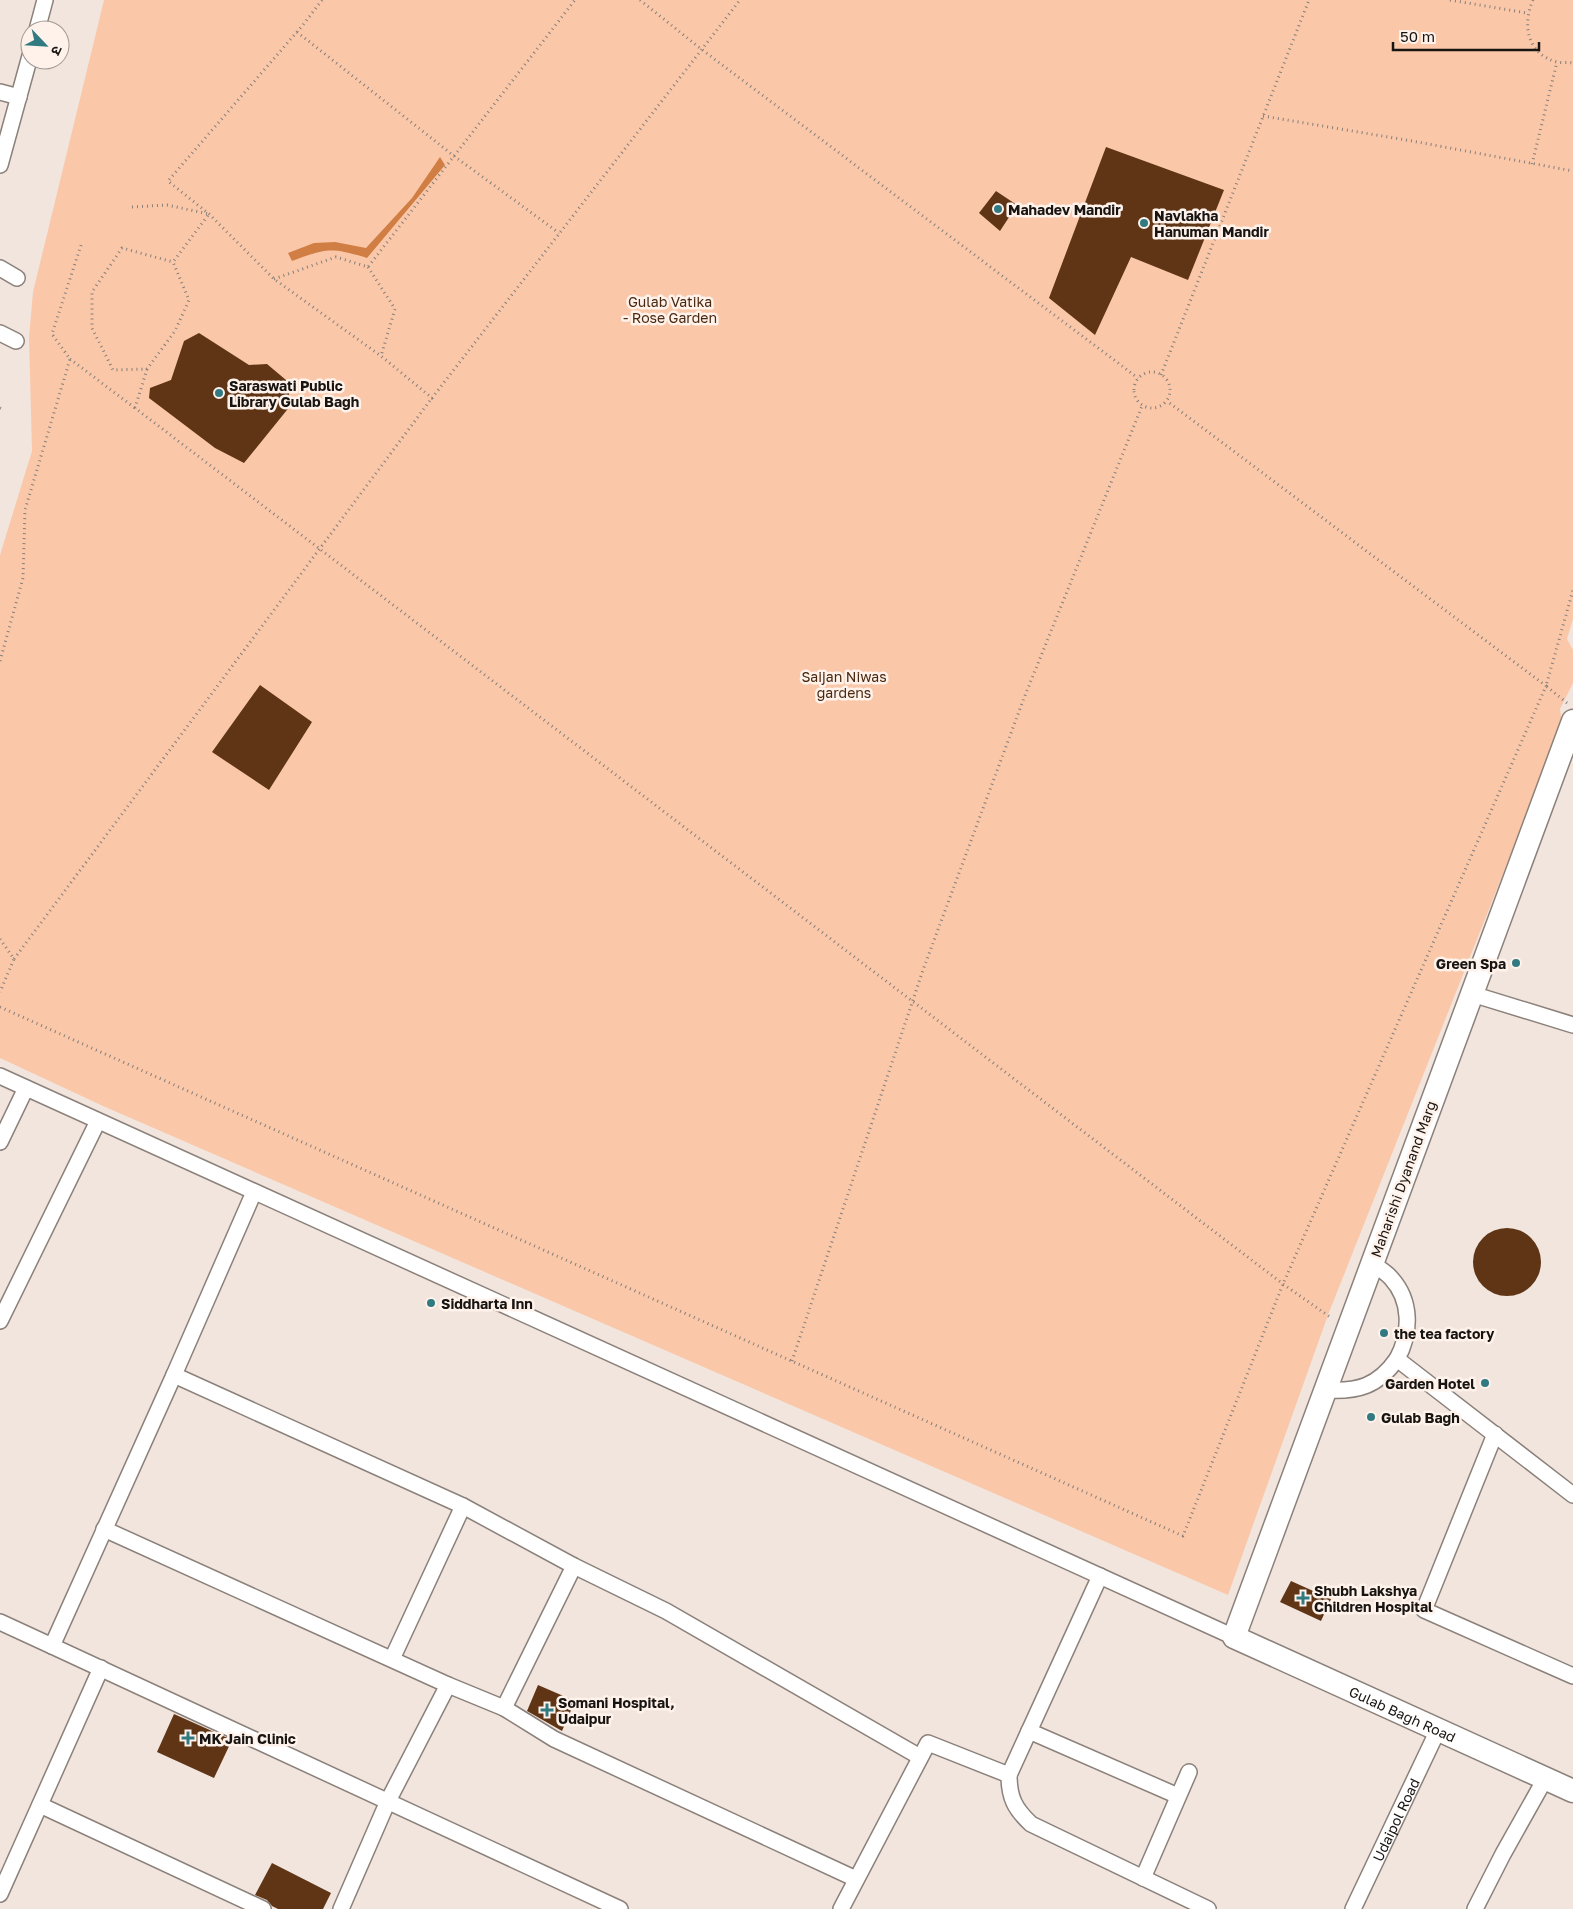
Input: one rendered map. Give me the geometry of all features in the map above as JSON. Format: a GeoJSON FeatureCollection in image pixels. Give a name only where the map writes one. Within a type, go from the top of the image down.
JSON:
{"type":"FeatureCollection","features":[{"type":"Feature","properties":{"kind":"main road","name":"Maharishi Dyanand Marg"},"geometry":{"type":"LineString","coordinates":[[1234,1637],[1573,721]]}},
{"type":"Feature","properties":{"kind":"main road","name":"Gulab Bagh Road"},"geometry":{"type":"LineString","coordinates":[[1234,1637],[1573,1792]]}},
{"type":"Feature","properties":{"kind":"street"},"geometry":{"type":"LineString","coordinates":[[40,20],[45,0]]}},
{"type":"Feature","properties":{"kind":"street"},"geometry":{"type":"LineString","coordinates":[[0,163],[26,70]]}},
{"type":"Feature","properties":{"kind":"street"},"geometry":{"type":"LineString","coordinates":[[0,92],[19,97]]}},
{"type":"Feature","properties":{"kind":"street"},"geometry":{"type":"LineString","coordinates":[[0,268],[17,278]]}},
{"type":"Feature","properties":{"kind":"street"},"geometry":{"type":"LineString","coordinates":[[0,333],[16,341]]}},
{"type":"Feature","properties":{"kind":"street"},"geometry":{"type":"LineString","coordinates":[[1472,994],[1573,1025]]}},
{"type":"Feature","properties":{"kind":"street"},"geometry":{"type":"LineString","coordinates":[[0,1076],[1234,1637]]}},
{"type":"Feature","properties":{"kind":"street"},"geometry":{"type":"LineString","coordinates":[[0,1142],[26,1088]]}},
{"type":"Feature","properties":{"kind":"street"},"geometry":{"type":"LineString","coordinates":[[0,1321],[98,1121]]}},
{"type":"Feature","properties":{"kind":"street"},"geometry":{"type":"LineString","coordinates":[[52,1646],[254,1192]]}},
{"type":"Feature","properties":{"kind":"street"},"geometry":{"type":"LineString","coordinates":[[1326,1390],[1345,1391],[1370,1384],[1390,1369],[1397,1359],[1406,1338],[1408,1322],[1401,1293],[1390,1277],[1372,1263]]}},
{"type":"Feature","properties":{"kind":"street"},"geometry":{"type":"LineString","coordinates":[[1397,1359],[1573,1495]]}},
{"type":"Feature","properties":{"kind":"street"},"geometry":{"type":"LineString","coordinates":[[174,1375],[463,1506],[574,1566],[666,1611],[920,1758]]}},
{"type":"Feature","properties":{"kind":"street"},"geometry":{"type":"LineString","coordinates":[[1495,1434],[1424,1610],[1573,1676]]}},
{"type":"Feature","properties":{"kind":"street"},"geometry":{"type":"LineString","coordinates":[[392,1660],[463,1506]]}},
{"type":"Feature","properties":{"kind":"street"},"geometry":{"type":"LineString","coordinates":[[104,1529],[392,1660],[504,1708],[554,1739],[856,1879]]}},
{"type":"Feature","properties":{"kind":"street"},"geometry":{"type":"LineString","coordinates":[[504,1708],[574,1566]]}},
{"type":"Feature","properties":{"kind":"street"},"geometry":{"type":"LineString","coordinates":[[1100,1576],[1009,1775],[1009,1792],[1016,1807],[1031,1824],[1208,1909]]}},
{"type":"Feature","properties":{"kind":"street"},"geometry":{"type":"LineString","coordinates":[[0,1622],[620,1909]]}},
{"type":"Feature","properties":{"kind":"street"},"geometry":{"type":"LineString","coordinates":[[0,1894],[101,1668]]}},
{"type":"Feature","properties":{"kind":"street"},"geometry":{"type":"LineString","coordinates":[[341,1909],[388,1801],[448,1685]]}},
{"type":"Feature","properties":{"kind":"street","name":"Udaipol Road"},"geometry":{"type":"LineString","coordinates":[[1352,1909],[1438,1730]]}},
{"type":"Feature","properties":{"kind":"street"},"geometry":{"type":"LineString","coordinates":[[1028,1731],[1178,1796]]}},
{"type":"Feature","properties":{"kind":"street"},"geometry":{"type":"LineString","coordinates":[[841,1909],[928,1743],[1009,1775]]}},
{"type":"Feature","properties":{"kind":"street"},"geometry":{"type":"LineString","coordinates":[[1144,1878],[1189,1772]]}},
{"type":"Feature","properties":{"kind":"street"},"geometry":{"type":"LineString","coordinates":[[1475,1909],[1545,1779]]}},
{"type":"Feature","properties":{"kind":"street"},"geometry":{"type":"LineString","coordinates":[[40,1805],[263,1909]]}},
{"type":"Feature","properties":{"kind":"path"},"geometry":{"type":"LineString","coordinates":[[322,0],[297,32],[168,181],[208,214],[274,279],[381,356],[432,398]]}},
{"type":"Feature","properties":{"kind":"path"},"geometry":{"type":"LineString","coordinates":[[368,267],[575,0]]}},
{"type":"Feature","properties":{"kind":"path"},"geometry":{"type":"LineString","coordinates":[[640,0],[701,50],[1138,378]]}},
{"type":"Feature","properties":{"kind":"path"},"geometry":{"type":"LineString","coordinates":[[0,992],[14,959],[320,548],[432,398],[740,0]]}},
{"type":"Feature","properties":{"kind":"path"},"geometry":{"type":"LineString","coordinates":[[1161,375],[1309,0]]}},
{"type":"Feature","properties":{"kind":"path"},"geometry":{"type":"LineString","coordinates":[[1450,0],[1527,13]]}},
{"type":"Feature","properties":{"kind":"path"},"geometry":{"type":"LineString","coordinates":[[1533,0],[1527,13],[1527,29],[1532,44],[1543,55],[1557,62],[1573,62]]}},
{"type":"Feature","properties":{"kind":"path"},"geometry":{"type":"LineString","coordinates":[[297,32],[454,156],[559,233]]}},
{"type":"Feature","properties":{"kind":"path"},"geometry":{"type":"LineString","coordinates":[[1532,164],[1557,62]]}},
{"type":"Feature","properties":{"kind":"path"},"geometry":{"type":"LineString","coordinates":[[1263,116],[1573,171]]}},
{"type":"Feature","properties":{"kind":"path"},"geometry":{"type":"LineString","coordinates":[[132,207],[167,205],[208,214]]}},
{"type":"Feature","properties":{"kind":"path"},"geometry":{"type":"LineString","coordinates":[[173,262],[208,214]]}},
{"type":"Feature","properties":{"kind":"path"},"geometry":{"type":"LineString","coordinates":[[82,242],[52,334],[70,359],[1283,1284],[1348,1329]]}},
{"type":"Feature","properties":{"kind":"path"},"geometry":{"type":"LineString","coordinates":[[147,369],[113,370],[92,328],[92,292],[122,248],[173,262]]}},
{"type":"Feature","properties":{"kind":"path"},"geometry":{"type":"LineString","coordinates":[[274,279],[336,257],[368,267],[395,309],[381,356]]}},
{"type":"Feature","properties":{"kind":"path"},"geometry":{"type":"LineString","coordinates":[[136,408],[147,369],[175,331],[189,300],[173,262]]}},
{"type":"Feature","properties":{"kind":"path"},"geometry":{"type":"LineString","coordinates":[[0,661],[23,578],[25,510],[70,359]]}},
{"type":"Feature","properties":{"kind":"path"},"geometry":{"type":"LineString","coordinates":[[1150,372],[1161,375],[1170,386],[1167,401],[1154,409],[1142,406],[1134,396],[1134,389],[1138,378],[1150,372]]}},
{"type":"Feature","properties":{"kind":"path"},"geometry":{"type":"LineString","coordinates":[[1167,401],[1573,707]]}},
{"type":"Feature","properties":{"kind":"path"},"geometry":{"type":"LineString","coordinates":[[792,1361],[912,1001],[1024,698],[1142,406]]}},
{"type":"Feature","properties":{"kind":"path"},"geometry":{"type":"LineString","coordinates":[[0,408],[4,410]]}},
{"type":"Feature","properties":{"kind":"path"},"geometry":{"type":"LineString","coordinates":[[0,1007],[1183,1536],[1283,1284],[1546,686],[1573,590]]}},
{"type":"Feature","properties":{"kind":"path"},"geometry":{"type":"LineString","coordinates":[[0,939],[14,959]]}},
{"type":"Feature","properties":{"kind":"green space","name":"Saijan Niwas gardens"},"geometry":{"type":"Polygon","coordinates":[[[104,0],[1573,0],[1573,619],[1567,639],[1573,650],[1573,683],[1560,709],[1562,725],[1328,1315],[1228,1595],[103,1106],[0,1058],[0,555],[32,451],[29,337],[33,292],[104,0]]]}},
{"type":"Feature","properties":{"kind":"shaded area"},"geometry":{"type":"Polygon","coordinates":[[[440,157],[445,165],[367,258],[329,250],[292,261],[288,253],[314,243],[335,242],[366,248],[412,198],[440,157]]]}},
{"type":"Feature","properties":{"kind":"building","name":"Navlakha Hanuman Mandir"},"geometry":{"type":"Polygon","coordinates":[[[1106,147],[1224,190],[1188,280],[1131,257],[1095,335],[1049,298],[1106,147]]]}},
{"type":"Feature","properties":{"kind":"building","name":"Mahadev Mandir"},"geometry":{"type":"Polygon","coordinates":[[[996,191],[1017,205],[1000,231],[979,213],[996,191]]]}},
{"type":"Feature","properties":{"kind":"building","name":"Saraswati Public Library Gulab Bagh"},"geometry":{"type":"Polygon","coordinates":[[[199,333],[249,365],[267,364],[286,380],[291,405],[244,463],[215,448],[149,398],[150,388],[171,380],[184,341],[199,333]]]}},
{"type":"Feature","properties":{"kind":"building"},"geometry":{"type":"Polygon","coordinates":[[[260,685],[312,722],[269,790],[212,752],[260,685]]]}},
{"type":"Feature","properties":{"kind":"building"},"geometry":{"type":"Polygon","coordinates":[[[1507,1228],[1520,1231],[1531,1238],[1538,1249],[1541,1262],[1538,1275],[1531,1286],[1520,1293],[1507,1296],[1494,1293],[1483,1286],[1476,1275],[1473,1262],[1476,1249],[1483,1238],[1494,1231],[1507,1228]]]}},
{"type":"Feature","properties":{"kind":"building"},"geometry":{"type":"Polygon","coordinates":[[[1291,1581],[1331,1599],[1321,1621],[1280,1602],[1291,1581]]]}},
{"type":"Feature","properties":{"kind":"building"},"geometry":{"type":"Polygon","coordinates":[[[538,1685],[575,1701],[562,1731],[527,1711],[538,1685]]]}},
{"type":"Feature","properties":{"kind":"building"},"geometry":{"type":"Polygon","coordinates":[[[174,1714],[232,1740],[214,1778],[157,1752],[174,1714]]]}},
{"type":"Feature","properties":{"kind":"building"},"geometry":{"type":"Polygon","coordinates":[[[272,1863],[331,1893],[323,1909],[278,1909],[267,1900],[255,1895],[272,1863]]]}},
{"type":"Feature","properties":{"kind":"place","name":"Mahadev Mandir"},"geometry":{"type":"Point","coordinates":[998,209]}},
{"type":"Feature","properties":{"kind":"place","name":"Navlakha Hanuman Mandir"},"geometry":{"type":"Point","coordinates":[1144,223]}},
{"type":"Feature","properties":{"kind":"place","name":"Saraswati Public Library Gulab Bagh"},"geometry":{"type":"Point","coordinates":[219,393]}},
{"type":"Feature","properties":{"kind":"place","name":"Green Spa"},"geometry":{"type":"Point","coordinates":[1516,963]}},
{"type":"Feature","properties":{"kind":"place","name":"Siddharta Inn"},"geometry":{"type":"Point","coordinates":[431,1303]}},
{"type":"Feature","properties":{"kind":"place","name":"the tea factory"},"geometry":{"type":"Point","coordinates":[1384,1333]}},
{"type":"Feature","properties":{"kind":"place","name":"Garden Hotel"},"geometry":{"type":"Point","coordinates":[1485,1383]}},
{"type":"Feature","properties":{"kind":"place","name":"Gulab Bagh"},"geometry":{"type":"Point","coordinates":[1371,1417]}},
{"type":"Feature","properties":{"kind":"place","name":"Shubh Lakshya Children Hospital"},"geometry":{"type":"Point","coordinates":[1303,1598]}},
{"type":"Feature","properties":{"kind":"place","name":"Somani Hospital, Udaipur"},"geometry":{"type":"Point","coordinates":[547,1710]}},
{"type":"Feature","properties":{"kind":"place","name":"MK Jain Clinic"},"geometry":{"type":"Point","coordinates":[188,1738]}},
{"type":"Feature","properties":{"kind":"park label","name":"Gulab Vatika - Rose Garden"},"geometry":{"type":"Point","coordinates":[670,310]}}]}
